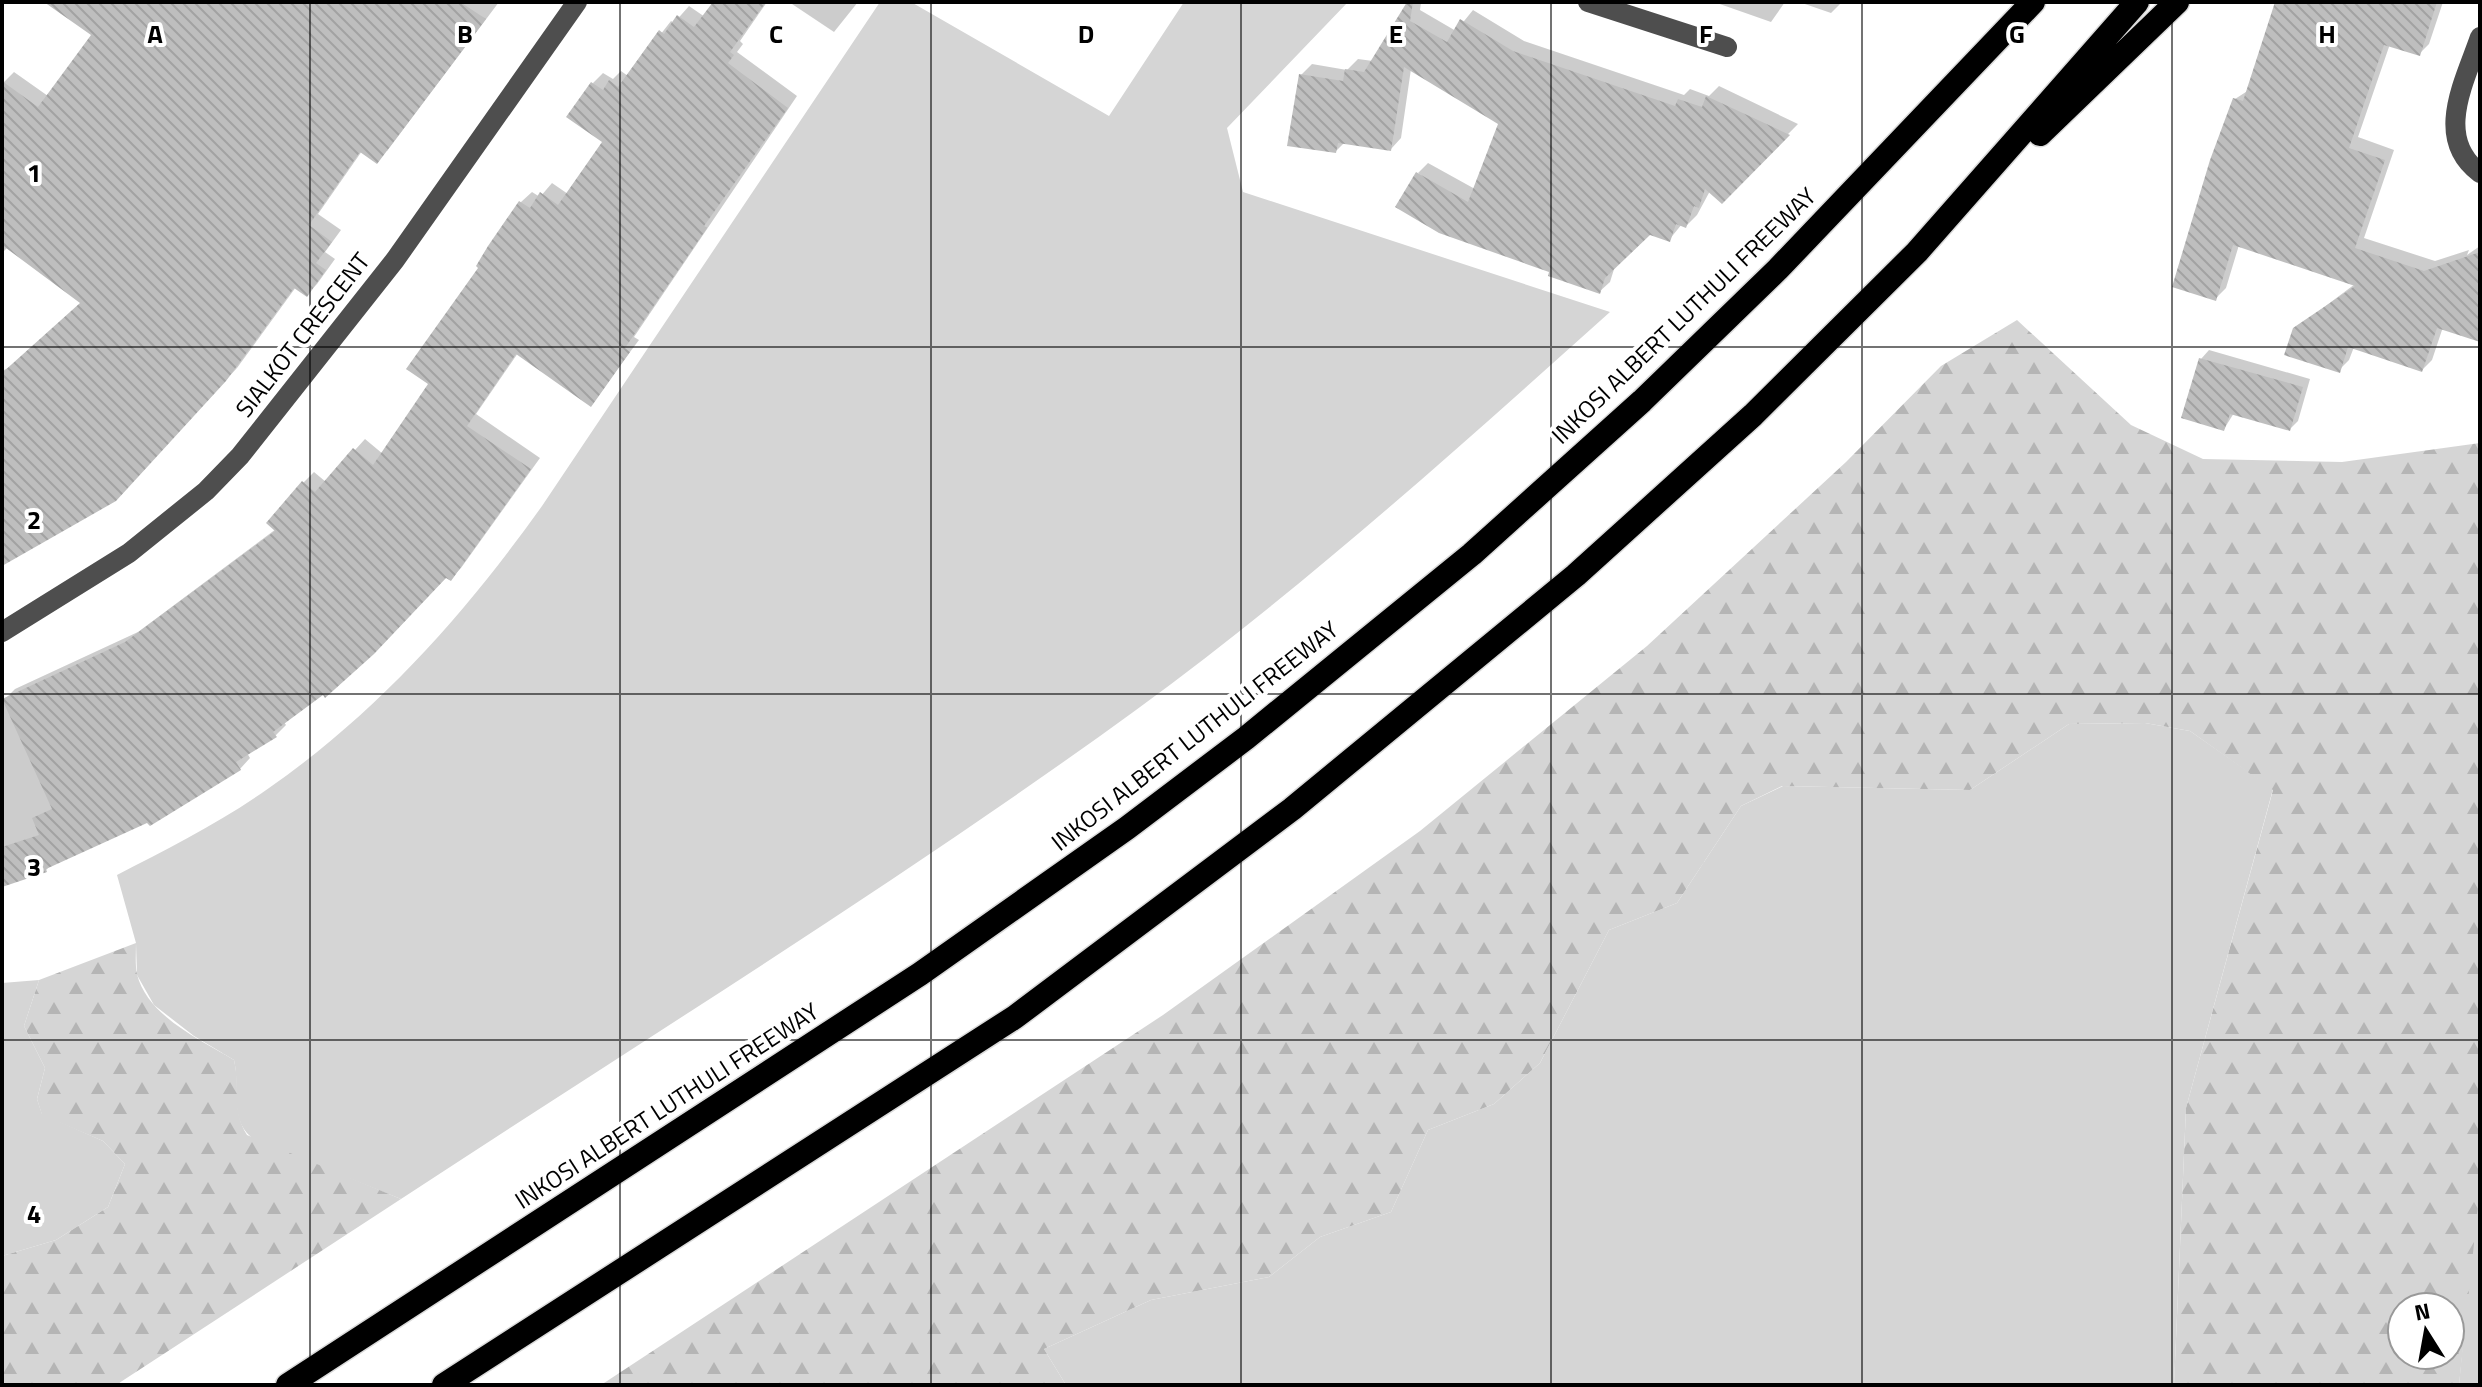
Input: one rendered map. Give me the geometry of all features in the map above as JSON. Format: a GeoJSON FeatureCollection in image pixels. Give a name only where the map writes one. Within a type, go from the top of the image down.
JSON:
{"type":"FeatureCollection","features":[{"type":"Feature","properties":{"kind":"highway","name":"INKOSI ALBERT LUTHULI FREEWAY"},"geometry":{"type":"LineString","coordinates":[[288,1385],[920,974],[1127,828],[1246,738],[1472,554],[1642,401],[1778,269],[2033,2]]}},
{"type":"Feature","properties":{"kind":"highway"},"geometry":{"type":"LineString","coordinates":[[1917,252],[2137,2]]}},
{"type":"Feature","properties":{"kind":"highway"},"geometry":{"type":"LineString","coordinates":[[444,1385],[1015,1017],[1292,809],[1576,575],[1753,415],[2177,2]]}},
{"type":"Feature","properties":{"kind":"street","name":"SIALKOT CRESCENT"},"geometry":{"type":"LineString","coordinates":[[2,632],[129,553],[206,491],[240,456],[395,260],[577,2]]}},
{"type":"Feature","properties":{"kind":"street"},"geometry":{"type":"LineString","coordinates":[[1588,2],[1727,47]]}},
{"type":"Feature","properties":{"kind":"street"},"geometry":{"type":"LineString","coordinates":[[2480,37],[2454,114],[2454,128],[2466,161],[2480,173]]}},
{"type":"Feature","properties":{"kind":"green space"},"geometry":{"type":"Polygon","coordinates":[[[880,2],[911,2],[1109,116],[1184,2],[1348,2],[1227,128],[1243,192],[1610,312],[1319,567],[1136,710],[955,837],[401,1199],[256,1141],[241,1124],[238,1114],[234,1060],[194,1036],[154,1005],[137,975],[136,943],[117,875],[232,812],[309,758],[383,694],[451,623],[542,506],[880,2]]]}},
{"type":"Feature","properties":{"kind":"green space"},"geometry":{"type":"Polygon","coordinates":[[[2017,320],[2131,425],[2203,459],[2342,462],[2480,443],[2480,1187],[2466,1319],[2466,1291],[2386,1291],[2386,1371],[2460,1371],[2459,1385],[2174,1385],[2186,1108],[2273,790],[2190,731],[2145,723],[2069,724],[1970,790],[1782,786],[1741,806],[1677,903],[1609,930],[1540,1063],[1494,1104],[1428,1130],[1391,1212],[1320,1237],[1269,1277],[1151,1300],[1044,1349],[1066,1385],[601,1385],[1163,1015],[1420,831],[1647,646],[1846,462],[1941,366],[2017,320]]]}},
{"type":"Feature","properties":{"kind":"green space"},"geometry":{"type":"Polygon","coordinates":[[[2145,723],[2190,731],[2273,789],[2186,1108],[2174,1385],[1066,1385],[1044,1349],[1151,1300],[1269,1277],[1320,1237],[1391,1212],[1428,1130],[1494,1104],[1540,1063],[1609,930],[1677,903],[1741,806],[1783,786],[1970,790],[2069,724],[2145,723]]]}},
{"type":"Feature","properties":{"kind":"green space"},"geometry":{"type":"Polygon","coordinates":[[[136,943],[137,974],[152,1002],[191,1035],[234,1060],[239,1117],[247,1135],[401,1199],[116,1385],[2,1385],[2,1256],[56,1240],[108,1207],[125,1164],[103,1141],[42,1115],[37,1099],[45,1068],[24,1026],[39,980],[136,943]]]}},
{"type":"Feature","properties":{"kind":"green space"},"geometry":{"type":"Polygon","coordinates":[[[39,980],[24,1026],[45,1068],[37,1099],[42,1114],[103,1141],[125,1164],[108,1207],[56,1240],[2,1256],[2,983],[39,980]]]}},
{"type":"Feature","properties":{"kind":"green space"},"geometry":{"type":"Polygon","coordinates":[[[2480,1187],[2480,1385],[2459,1385],[2460,1371],[2466,1371],[2466,1311],[2480,1187]]]}},
{"type":"Feature","properties":{"kind":"building"},"geometry":{"type":"Polygon","coordinates":[[[44,2],[460,2],[486,19],[377,164],[360,152],[309,225],[332,242],[316,263],[326,270],[307,297],[294,288],[226,381],[116,501],[2,566],[2,373],[80,303],[2,245],[2,81],[38,107],[91,35],[44,2]]]}},
{"type":"Feature","properties":{"kind":"building"},"geometry":{"type":"Polygon","coordinates":[[[713,2],[766,2],[730,52],[734,55],[728,63],[788,108],[704,226],[707,228],[625,348],[630,352],[591,407],[516,354],[467,426],[531,469],[451,581],[446,578],[374,654],[325,698],[323,695],[273,732],[277,737],[236,762],[241,770],[150,826],[147,823],[46,869],[47,872],[2,887],[2,847],[39,835],[32,818],[52,809],[2,699],[125,642],[275,531],[266,523],[302,481],[315,492],[353,448],[373,465],[428,384],[406,369],[478,268],[476,266],[488,246],[519,201],[530,208],[540,192],[558,205],[602,142],[566,117],[591,82],[603,90],[609,80],[618,87],[659,30],[664,34],[677,15],[694,27],[713,2]]]}},
{"type":"Feature","properties":{"kind":"building"},"geometry":{"type":"Polygon","coordinates":[[[1407,2],[1413,2],[1410,21],[1447,42],[1460,19],[1513,51],[1675,106],[1678,99],[1702,107],[1706,96],[1790,135],[1722,204],[1705,189],[1699,208],[1694,206],[1686,228],[1676,224],[1670,242],[1650,235],[1605,278],[1600,294],[1548,276],[1549,272],[1439,233],[1395,207],[1416,172],[1468,202],[1498,124],[1404,67],[1391,151],[1338,143],[1336,153],[1287,146],[1299,74],[1343,81],[1345,69],[1364,72],[1407,2]]]}},
{"type":"Feature","properties":{"kind":"building"},"geometry":{"type":"Polygon","coordinates":[[[2275,2],[2437,2],[2420,56],[2384,45],[2349,148],[2385,160],[2355,248],[2424,271],[2480,252],[2480,342],[2437,328],[2422,372],[2348,347],[2340,373],[2284,355],[2293,328],[2355,286],[2233,245],[2216,301],[2172,287],[2210,160],[2233,98],[2243,101],[2275,2]]]}},
{"type":"Feature","properties":{"kind":"building"},"geometry":{"type":"Polygon","coordinates":[[[2199,358],[2303,387],[2290,431],[2230,414],[2224,431],[2181,418],[2199,358]]]}}]}
